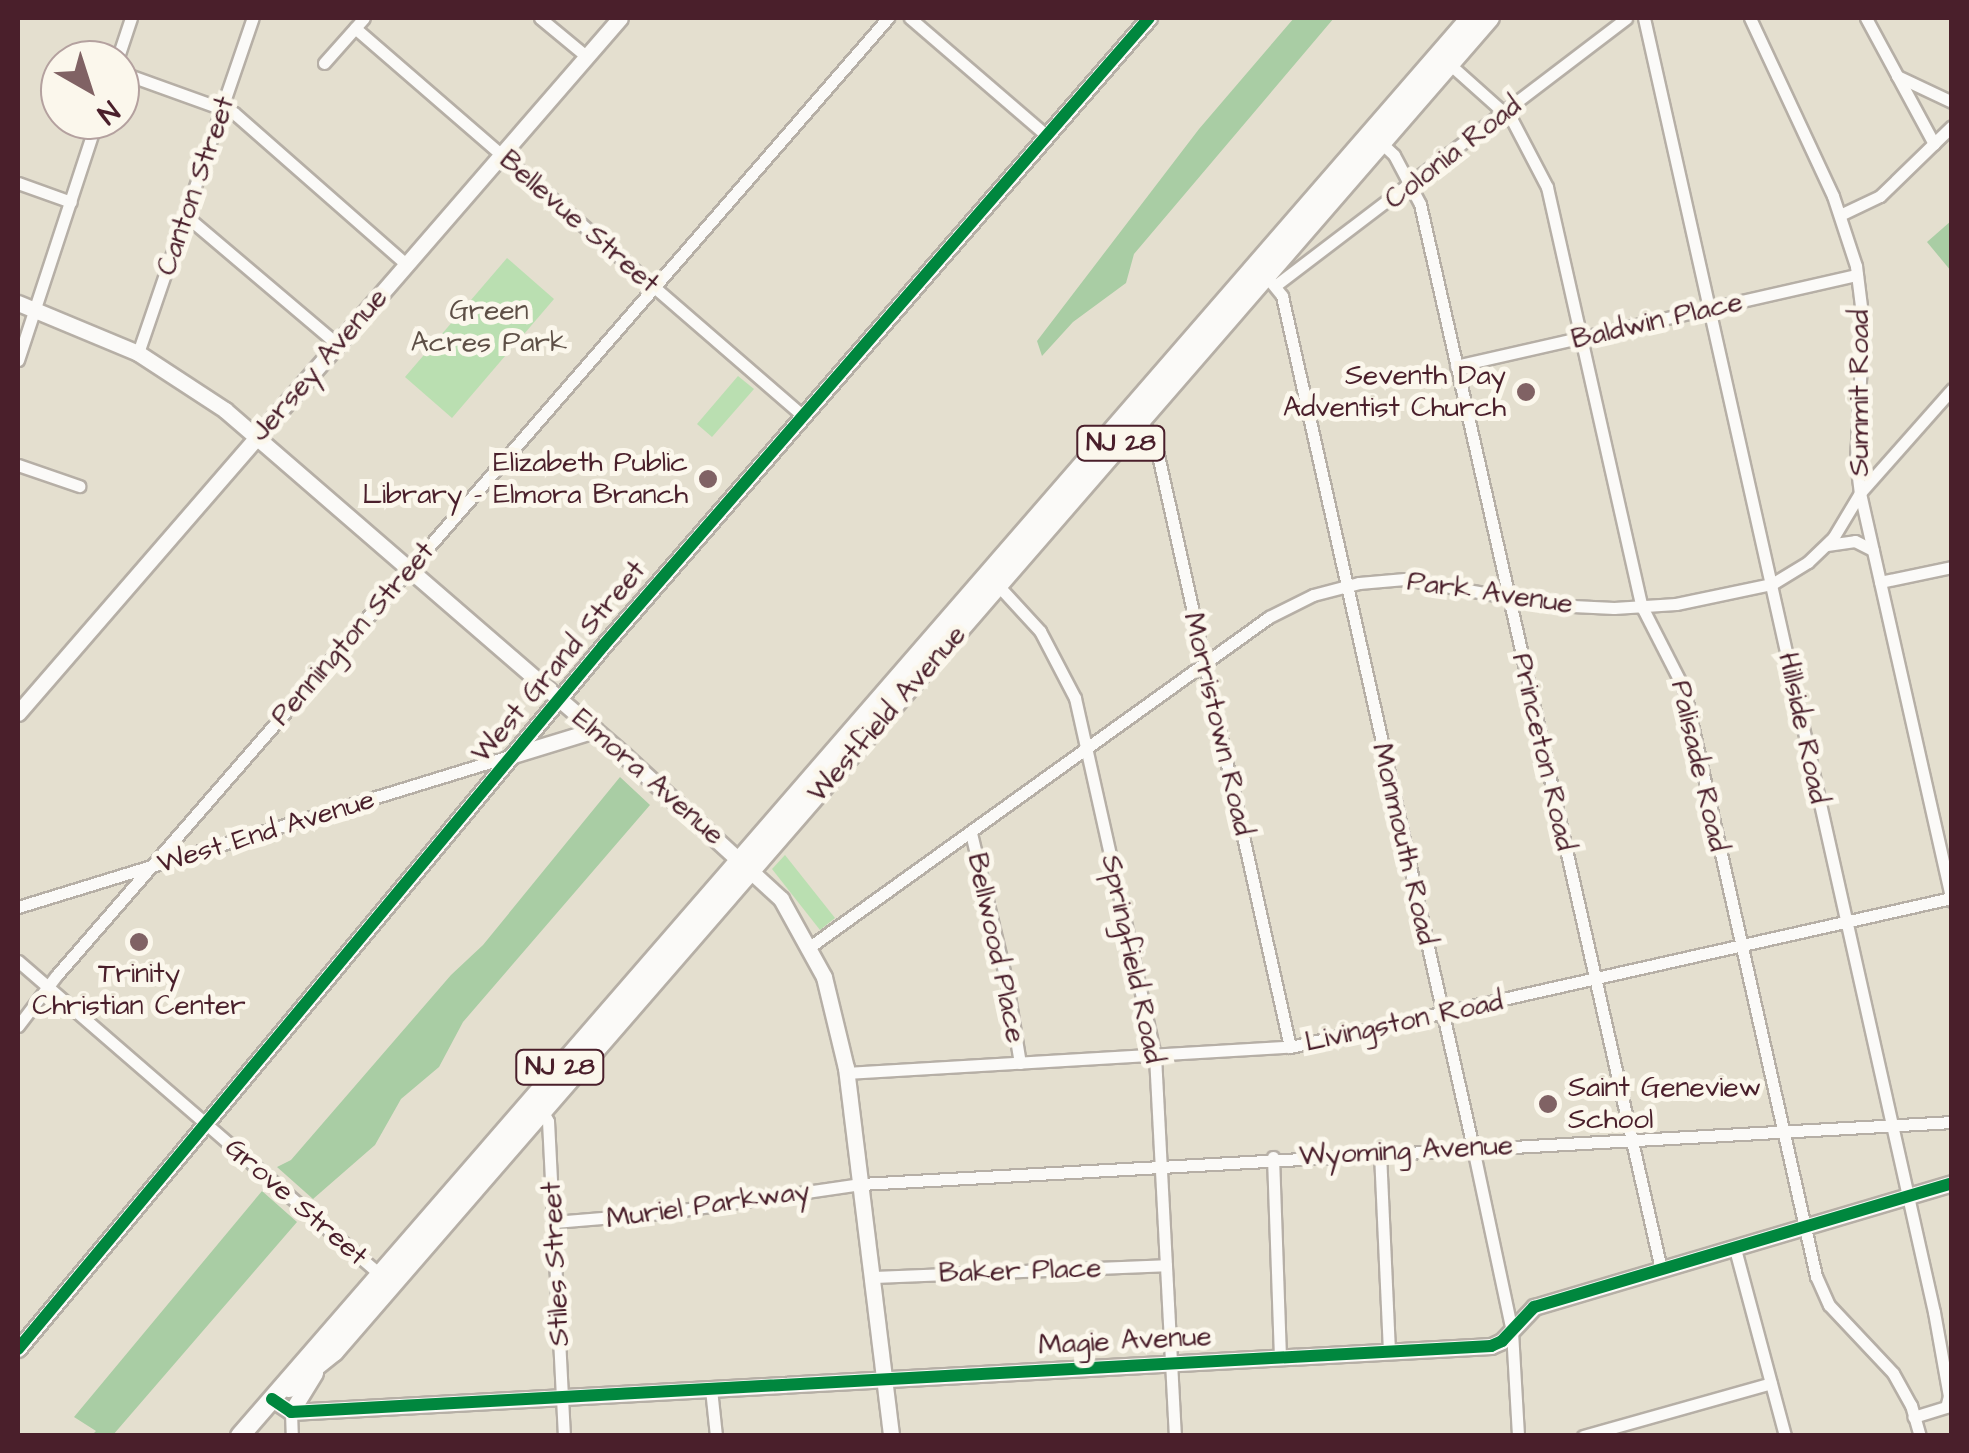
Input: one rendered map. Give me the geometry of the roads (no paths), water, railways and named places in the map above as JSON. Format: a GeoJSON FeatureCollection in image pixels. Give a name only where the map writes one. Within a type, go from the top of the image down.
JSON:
{"type":"FeatureCollection","features":[{"type":"Feature","properties":{"kind":"main road","name":"Westfield Avenue"},"geometry":{"type":"LineString","coordinates":[[1444,59],[1470,18]]}},
{"type":"Feature","properties":{"kind":"main road","name":"Westfield Avenue"},"geometry":{"type":"LineString","coordinates":[[240,1436],[386,1280],[1135,416],[1266,275],[1444,59],[1490,18]]}},
{"type":"Feature","properties":{"kind":"main road","name":"Westfield Avenue"},"geometry":{"type":"LineString","coordinates":[[272,1398],[309,1376],[334,1352],[386,1280]]}},
{"type":"Feature","properties":{"kind":"street","name":"Canton Street"},"geometry":{"type":"LineString","coordinates":[[138,353],[253,18]]}},
{"type":"Feature","properties":{"kind":"street"},"geometry":{"type":"LineString","coordinates":[[540,18],[586,56]]}},
{"type":"Feature","properties":{"kind":"street","name":"Jersey Avenue"},"geometry":{"type":"LineString","coordinates":[[18,712],[620,18]]}},
{"type":"Feature","properties":{"kind":"street","name":"Pennington Street"},"geometry":{"type":"LineString","coordinates":[[18,1026],[47,987],[888,18]]}},
{"type":"Feature","properties":{"kind":"street"},"geometry":{"type":"LineString","coordinates":[[910,18],[1046,135]]}},
{"type":"Feature","properties":{"kind":"street","name":"West Grand Street"},"geometry":{"type":"LineString","coordinates":[[18,1349],[559,699],[1150,18]]}},
{"type":"Feature","properties":{"kind":"street","name":"Colonia Road"},"geometry":{"type":"LineString","coordinates":[[1266,275],[1412,185],[1626,18]]}},
{"type":"Feature","properties":{"kind":"street","name":"Hillside Road"},"geometry":{"type":"LineString","coordinates":[[1644,18],[1844,922],[1911,1196],[1950,1396],[1946,1407],[1914,1417]]}},
{"type":"Feature","properties":{"kind":"street","name":"Summit Road"},"geometry":{"type":"LineString","coordinates":[[1750,18],[1840,215],[1857,274],[1862,322],[1856,461],[1860,492],[1951,900]]}},
{"type":"Feature","properties":{"kind":"street"},"geometry":{"type":"LineString","coordinates":[[1866,18],[1934,144]]}},
{"type":"Feature","properties":{"kind":"street"},"geometry":{"type":"LineString","coordinates":[[324,62],[360,22]]}},
{"type":"Feature","properties":{"kind":"street","name":"Bellevue Street"},"geometry":{"type":"LineString","coordinates":[[360,22],[502,154],[803,416]]}},
{"type":"Feature","properties":{"kind":"street","name":"Palisade Road"},"geometry":{"type":"LineString","coordinates":[[1444,59],[1506,113],[1527,142],[1547,187],[1642,607],[1684,689],[1805,1228],[1829,1306],[1893,1374],[1920,1436]]}},
{"type":"Feature","properties":{"kind":"street"},"geometry":{"type":"LineString","coordinates":[[1896,76],[1952,102]]}},
{"type":"Feature","properties":{"kind":"street"},"geometry":{"type":"LineString","coordinates":[[140,79],[222,108],[406,264]]}},
{"type":"Feature","properties":{"kind":"street"},"geometry":{"type":"LineString","coordinates":[[1840,215],[1880,196],[1952,126]]}},
{"type":"Feature","properties":{"kind":"street","name":"Princeton Road"},"geometry":{"type":"LineString","coordinates":[[1376,138],[1412,185],[1661,1269]]}},
{"type":"Feature","properties":{"kind":"street"},"geometry":{"type":"LineString","coordinates":[[18,360],[91,140]]}},
{"type":"Feature","properties":{"kind":"street"},"geometry":{"type":"LineString","coordinates":[[18,183],[71,202]]}},
{"type":"Feature","properties":{"kind":"street"},"geometry":{"type":"LineString","coordinates":[[186,216],[337,344]]}},
{"type":"Feature","properties":{"kind":"street","name":"Baldwin Place"},"geometry":{"type":"LineString","coordinates":[[1456,366],[1857,274]]}},
{"type":"Feature","properties":{"kind":"street","name":"Monmouth Road"},"geometry":{"type":"LineString","coordinates":[[1266,275],[1346,585],[1473,1148],[1512,1331],[1518,1436]]}},
{"type":"Feature","properties":{"kind":"street","name":"Elmora Avenue"},"geometry":{"type":"LineString","coordinates":[[18,303],[138,353],[225,410],[747,864],[787,906],[811,946],[833,1005],[846,1073],[892,1436]]}},
{"type":"Feature","properties":{"kind":"street","name":"Park Avenue"},"geometry":{"type":"LineString","coordinates":[[811,946],[1290,605],[1346,585],[1416,580],[1568,607],[1642,607],[1744,593],[1772,584],[1824,548],[1860,492],[1950,394]]}},
{"type":"Feature","properties":{"kind":"street","name":"Morristown Road"},"geometry":{"type":"LineString","coordinates":[[1135,416],[1154,437],[1290,1047]]}},
{"type":"Feature","properties":{"kind":"street"},"geometry":{"type":"LineString","coordinates":[[18,466],[80,486]]}},
{"type":"Feature","properties":{"kind":"street"},"geometry":{"type":"LineString","coordinates":[[1824,548],[1846,540],[1873,550]]}},
{"type":"Feature","properties":{"kind":"street"},"geometry":{"type":"LineString","coordinates":[[1880,582],[1952,566]]}},
{"type":"Feature","properties":{"kind":"street","name":"Springfield Road"},"geometry":{"type":"LineString","coordinates":[[993,580],[1024,610],[1059,663],[1074,698],[1155,1056],[1175,1436]]}},
{"type":"Feature","properties":{"kind":"street"},"geometry":{"type":"LineString","coordinates":[[513,755],[595,730]]}},
{"type":"Feature","properties":{"kind":"street","name":"West End Avenue"},"geometry":{"type":"LineString","coordinates":[[18,906],[150,869],[513,755]]}},
{"type":"Feature","properties":{"kind":"street","name":"Bellwood Place"},"geometry":{"type":"LineString","coordinates":[[971,833],[1020,1063]]}},
{"type":"Feature","properties":{"kind":"street","name":"Livingston Road"},"geometry":{"type":"LineString","coordinates":[[846,1073],[1290,1047],[1951,900]]}},
{"type":"Feature","properties":{"kind":"street","name":"Grove Street"},"geometry":{"type":"LineString","coordinates":[[18,961],[386,1280]]}},
{"type":"Feature","properties":{"kind":"street","name":"Stiles Street"},"geometry":{"type":"LineString","coordinates":[[538,1105],[548,1121],[564,1436]]}},
{"type":"Feature","properties":{"kind":"street","name":"Wyoming Avenue"},"geometry":{"type":"LineString","coordinates":[[861,1184],[1161,1163],[1952,1122]]}},
{"type":"Feature","properties":{"kind":"street"},"geometry":{"type":"LineString","coordinates":[[1380,1153],[1389,1351]]}},
{"type":"Feature","properties":{"kind":"street"},"geometry":{"type":"LineString","coordinates":[[1273,1157],[1280,1358]]}},
{"type":"Feature","properties":{"kind":"street","name":"Magie Avenue"},"geometry":{"type":"LineString","coordinates":[[291,1412],[1490,1346],[1512,1331],[1534,1306],[1952,1183]]}},
{"type":"Feature","properties":{"kind":"street","name":"Muriel Parkway"},"geometry":{"type":"LineString","coordinates":[[554,1222],[662,1213],[861,1184]]}},
{"type":"Feature","properties":{"kind":"street"},"geometry":{"type":"LineString","coordinates":[[1735,1249],[1786,1436]]}},
{"type":"Feature","properties":{"kind":"street","name":"Baker Place"},"geometry":{"type":"LineString","coordinates":[[873,1278],[1166,1265]]}},
{"type":"Feature","properties":{"kind":"street"},"geometry":{"type":"LineString","coordinates":[[292,1436],[291,1412],[297,1396],[334,1352]]}},
{"type":"Feature","properties":{"kind":"street"},"geometry":{"type":"LineString","coordinates":[[1582,1436],[1771,1383]]}},
{"type":"Feature","properties":{"kind":"street"},"geometry":{"type":"LineString","coordinates":[[711,1389],[716,1436]]}},
{"type":"Feature","properties":{"kind":"street"},"geometry":{"type":"LineString","coordinates":[[272,1398],[291,1412]]}},
{"type":"Feature","properties":{"kind":"place","name":"Seventh Day Adventist Church"},"geometry":{"type":"Point","coordinates":[1526,392]}},
{"type":"Feature","properties":{"kind":"place","name":"Elizabeth Public Library - Elmora Branch"},"geometry":{"type":"Point","coordinates":[708,479]}},
{"type":"Feature","properties":{"kind":"place","name":"Trinity Christian Center"},"geometry":{"type":"Point","coordinates":[139,942]}},
{"type":"Feature","properties":{"kind":"place","name":"Saint Geneview School"},"geometry":{"type":"Point","coordinates":[1548,1104]}},
{"type":"Feature","properties":{"kind":"park label","name":"Green Acres Park"},"geometry":{"type":"Point","coordinates":[489,327]}}]}
